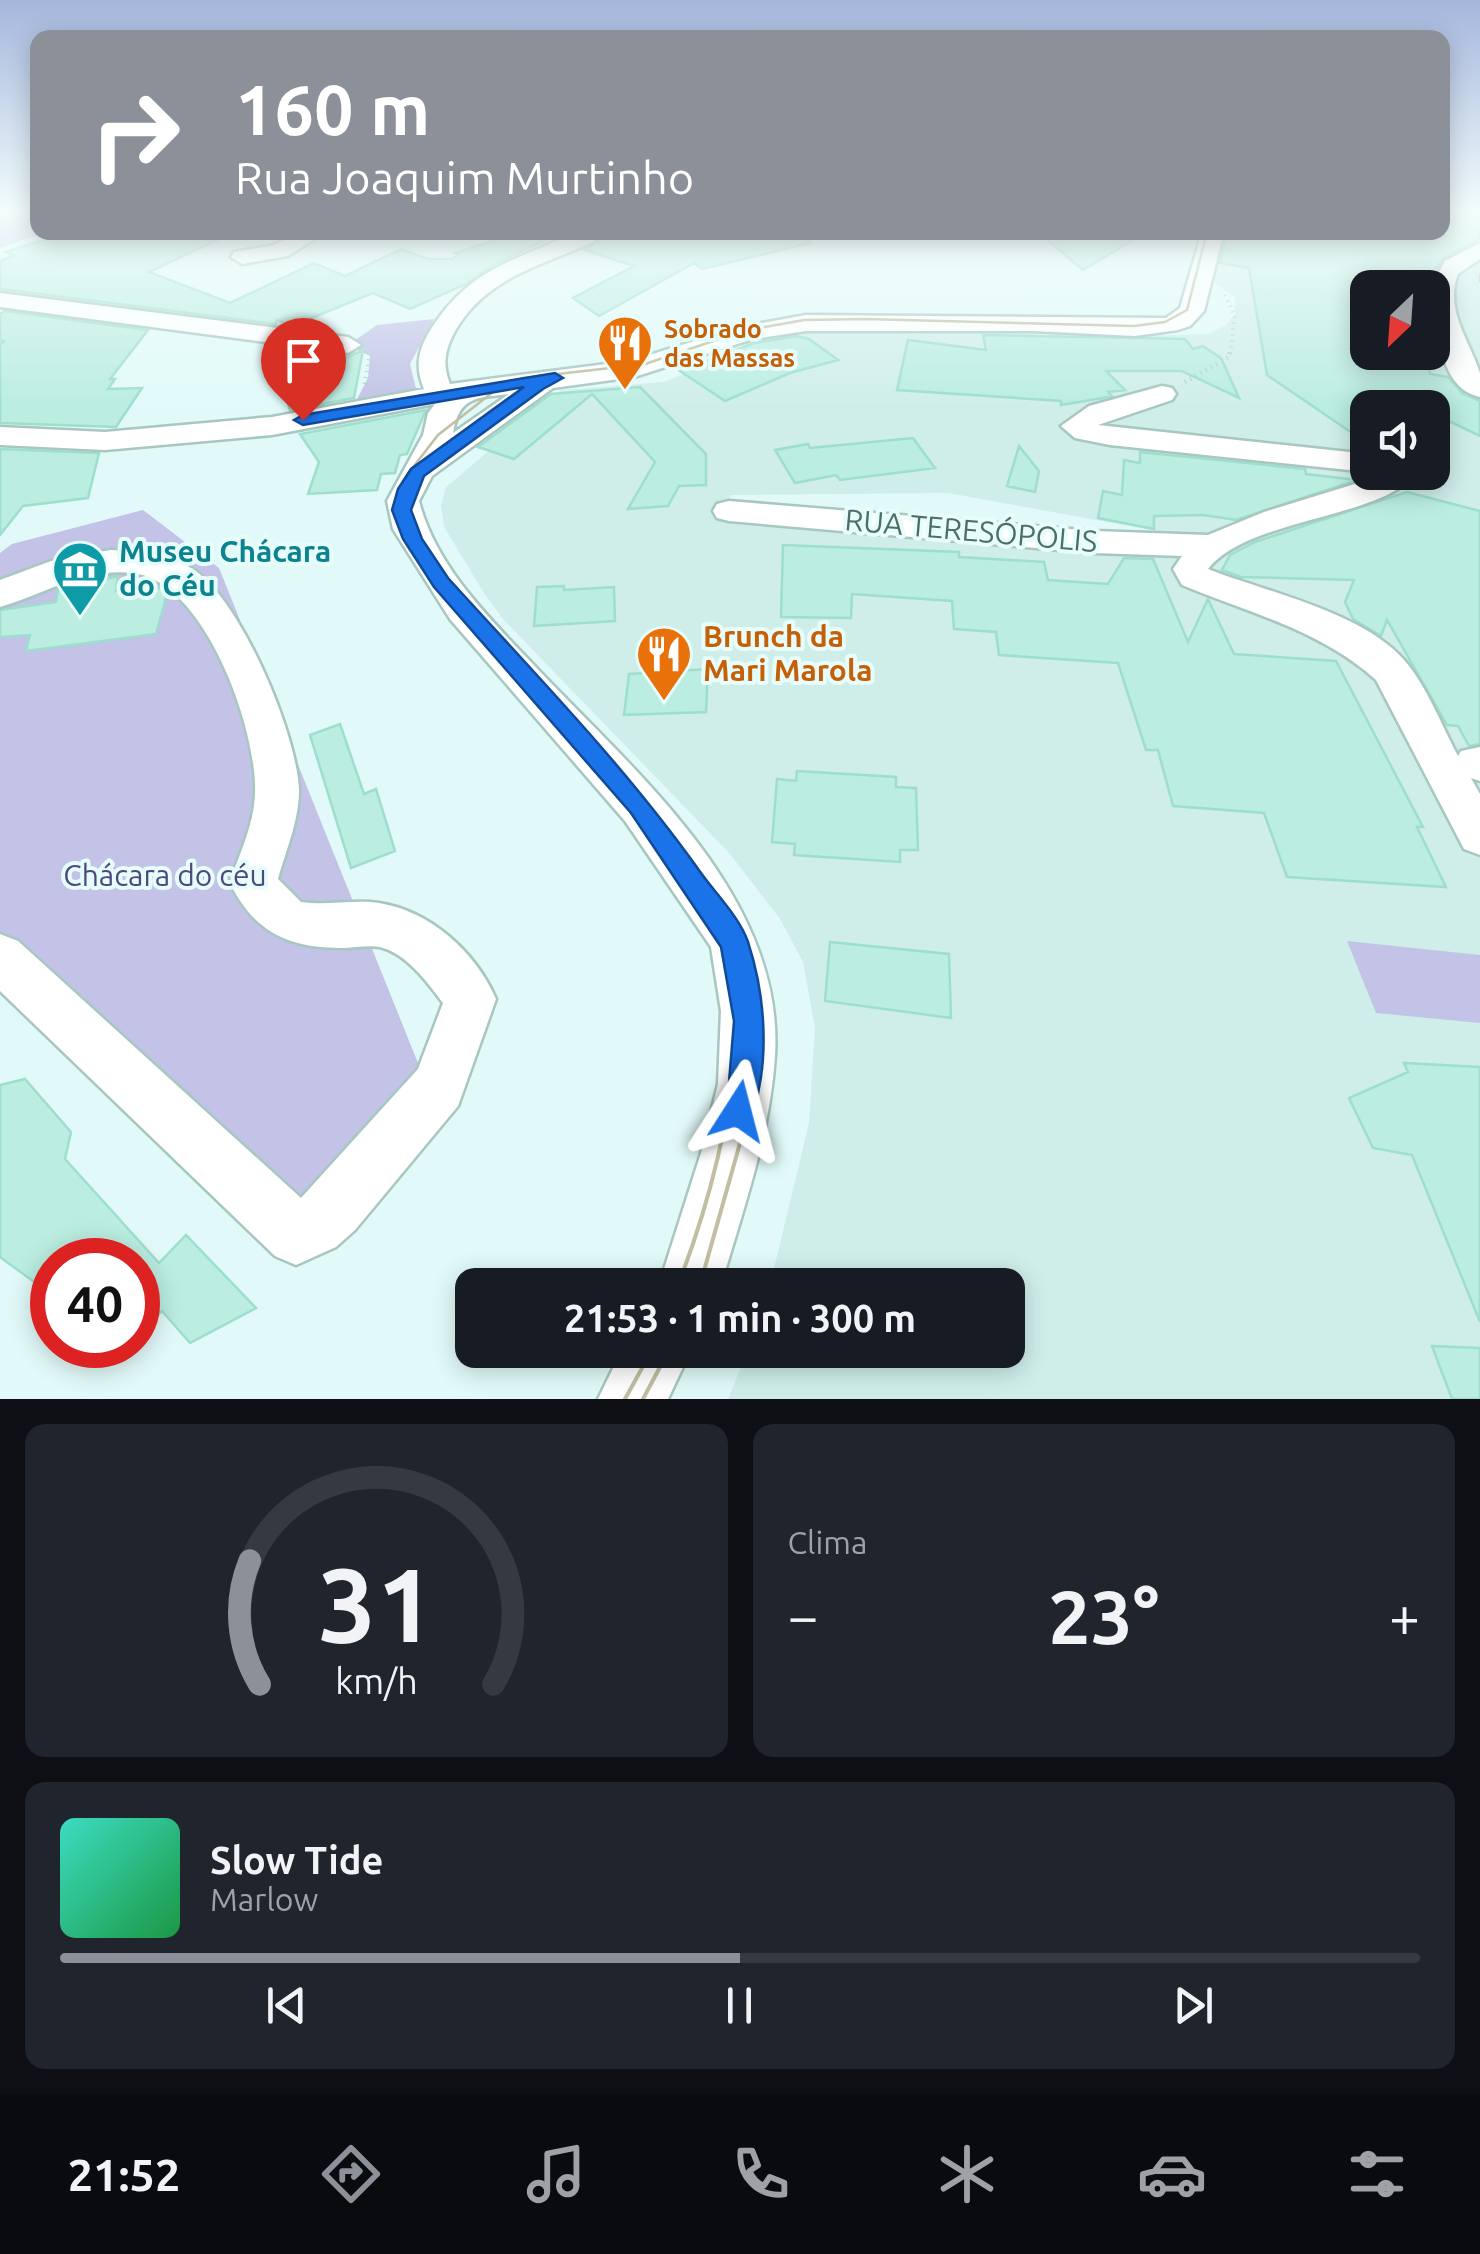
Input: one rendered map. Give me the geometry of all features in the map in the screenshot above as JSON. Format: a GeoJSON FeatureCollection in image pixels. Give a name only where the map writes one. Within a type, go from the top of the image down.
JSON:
{"type":"FeatureCollection","features":[{"type":"Feature","properties":{"kind":"street"},"geometry":{"type":"LineString","coordinates":[[452,393],[432,377],[430,356],[434,344],[466,298],[501,276]]}},
{"type":"Feature","properties":{"kind":"street"},"geometry":{"type":"LineString","coordinates":[[0,436],[85,441],[144,439],[272,426],[452,393],[634,369],[749,332],[806,323],[1032,323],[1135,328],[1168,325],[1192,311],[1201,276]]}},
{"type":"Feature","properties":{"kind":"street"},"geometry":{"type":"LineString","coordinates":[[1444,276],[1444,310],[1460,363],[1469,380],[1480,388]]}},
{"type":"Feature","properties":{"kind":"street"},"geometry":{"type":"LineString","coordinates":[[0,300],[348,346]]}},
{"type":"Feature","properties":{"kind":"street"},"geometry":{"type":"LineString","coordinates":[[417,473],[537,386],[555,378]]}},
{"type":"Feature","properties":{"kind":"street"},"geometry":{"type":"LineString","coordinates":[[452,393],[442,413],[438,435],[407,489],[402,510],[412,539],[441,582],[640,806],[734,942],[749,1021],[744,1082],[725,1169],[695,1268]]}},
{"type":"Feature","properties":{"kind":"street"},"geometry":{"type":"LineString","coordinates":[[1162,394],[1099,412],[1076,426],[1085,432],[1110,436],[1350,461]]}},
{"type":"Feature","properties":{"kind":"street"},"geometry":{"type":"LineString","coordinates":[[1372,490],[1247,530],[1212,546],[1190,564],[1194,577],[1351,638],[1392,670],[1476,821]]}},
{"type":"Feature","properties":{"kind":"street","name":"RUA TERESÓPOLIS"},"geometry":{"type":"LineString","coordinates":[[729,511],[1094,542],[1212,546]]}},
{"type":"Feature","properties":{"kind":"street"},"geometry":{"type":"LineString","coordinates":[[0,596],[30,579],[84,563],[146,564],[180,576],[226,633],[258,702],[277,792],[254,883],[272,912],[304,926],[383,926],[426,948],[447,966],[470,999],[439,1088],[334,1209],[315,1226],[296,1235],[0,957]]}},
{"type":"Feature","properties":{"kind":"street"},"geometry":{"type":"LineString","coordinates":[[632,1399],[648,1368]]}},
{"type":"Feature","properties":{"kind":"path"},"geometry":{"type":"LineString","coordinates":[[1162,394],[1229,357],[1236,333],[1234,304],[1214,290]]}},
{"type":"Feature","properties":{"kind":"path"},"geometry":{"type":"LineString","coordinates":[[348,346],[370,356],[368,378],[351,412]]}},
{"type":"Feature","properties":{"kind":"shaded area"},"geometry":{"type":"Polygon","coordinates":[[[1212,276],[1350,276],[1350,370],[1450,370],[1450,305],[1480,394],[1480,1399],[728,1399],[741,1368],[1025,1368],[1025,1268],[774,1268],[809,1123],[815,1028],[803,962],[780,919],[730,854],[503,619],[444,527],[441,505],[446,487],[561,390],[664,382],[733,354],[750,341],[779,334],[858,330],[918,334],[991,329],[1141,336],[1208,334],[1226,325],[1235,314],[1235,297],[1212,276]],[[948,493],[731,495],[721,515],[1206,540],[948,493]]]}},
{"type":"Feature","properties":{"kind":"shaded area"},"geometry":{"type":"Polygon","coordinates":[[[1457,276],[1480,276],[1480,385],[1469,366],[1450,289],[1457,276]]]}},
{"type":"Feature","properties":{"kind":"green space"},"geometry":{"type":"Polygon","coordinates":[[[434,319],[410,364],[418,397],[353,407],[368,378],[370,356],[348,345],[377,325],[434,319]]]}},
{"type":"Feature","properties":{"kind":"green space","name":"Chácara do céu"},"geometry":{"type":"Polygon","coordinates":[[[143,510],[219,568],[428,1088],[299,1227],[0,946],[0,553],[12,544],[143,510]]]}},
{"type":"Feature","properties":{"kind":"green space"},"geometry":{"type":"Polygon","coordinates":[[[1347,941],[1480,955],[1480,1023],[1376,1013],[1347,941]]]}},
{"type":"Feature","properties":{"kind":"building"},"geometry":{"type":"Polygon","coordinates":[[[0,276],[160,276],[230,303],[286,276],[477,276],[410,309],[373,293],[292,326],[277,320],[276,324],[0,289],[0,276]]]}},
{"type":"Feature","properties":{"kind":"building"},"geometry":{"type":"Polygon","coordinates":[[[614,276],[670,276],[599,316],[573,298],[614,276]]]}},
{"type":"Feature","properties":{"kind":"building"},"geometry":{"type":"Polygon","coordinates":[[[1250,276],[1350,276],[1350,370],[1429,370],[1430,374],[1448,377],[1462,393],[1480,401],[1480,436],[1450,422],[1450,390],[1350,390],[1350,432],[1267,375],[1250,276]]]}},
{"type":"Feature","properties":{"kind":"building"},"geometry":{"type":"Polygon","coordinates":[[[4,311],[148,330],[110,379],[115,379],[108,389],[142,388],[116,427],[0,423],[0,345],[4,341],[0,341],[0,314],[4,311]]]}},
{"type":"Feature","properties":{"kind":"building"},"geometry":{"type":"Polygon","coordinates":[[[983,335],[1185,339],[1193,349],[1203,346],[1221,358],[1239,398],[1182,371],[1106,371],[1125,390],[1061,405],[1061,401],[897,390],[908,340],[986,350],[983,335]]]}},
{"type":"Feature","properties":{"kind":"building"},"geometry":{"type":"Polygon","coordinates":[[[796,336],[809,339],[838,360],[790,373],[725,401],[680,371],[754,343],[796,336]]]}},
{"type":"Feature","properties":{"kind":"building"},"geometry":{"type":"Polygon","coordinates":[[[363,350],[354,398],[290,410],[281,381],[317,353],[348,357],[363,350]]]}},
{"type":"Feature","properties":{"kind":"building"},"geometry":{"type":"Polygon","coordinates":[[[640,387],[706,454],[706,485],[679,486],[668,506],[628,509],[655,462],[592,394],[514,459],[478,447],[551,394],[640,387]]]}},
{"type":"Feature","properties":{"kind":"building"},"geometry":{"type":"Polygon","coordinates":[[[426,410],[407,454],[400,455],[395,473],[381,474],[377,490],[308,494],[319,462],[300,434],[426,410]]]}},
{"type":"Feature","properties":{"kind":"building"},"geometry":{"type":"Polygon","coordinates":[[[913,438],[935,468],[840,480],[836,475],[795,483],[775,450],[808,444],[810,448],[913,438]]]}},
{"type":"Feature","properties":{"kind":"building"},"geometry":{"type":"Polygon","coordinates":[[[1019,446],[1039,471],[1035,492],[1007,486],[1019,446]]]}},
{"type":"Feature","properties":{"kind":"building"},"geometry":{"type":"Polygon","coordinates":[[[0,449],[99,453],[88,498],[23,506],[0,535],[0,449]]]}},
{"type":"Feature","properties":{"kind":"building"},"geometry":{"type":"Polygon","coordinates":[[[1140,452],[1305,469],[1306,474],[1350,479],[1350,482],[1236,520],[1203,515],[1154,516],[1154,529],[1098,518],[1103,491],[1122,495],[1124,460],[1140,463],[1140,452]]]}},
{"type":"Feature","properties":{"kind":"building"},"geometry":{"type":"Polygon","coordinates":[[[1407,492],[1480,511],[1480,744],[1469,746],[1458,726],[1447,725],[1387,620],[1381,636],[1353,619],[1345,602],[1354,580],[1241,577],[1222,570],[1230,555],[1255,542],[1407,492]]]}},
{"type":"Feature","properties":{"kind":"building"},"geometry":{"type":"Polygon","coordinates":[[[783,545],[959,552],[959,557],[1044,562],[1048,580],[1108,584],[1124,558],[1153,559],[1188,642],[1208,599],[1234,654],[1336,661],[1423,827],[1417,827],[1446,887],[1287,877],[1264,813],[1173,806],[1158,750],[1146,750],[1118,663],[999,655],[996,632],[954,629],[952,601],[852,594],[851,618],[781,617],[783,545]]]}},
{"type":"Feature","properties":{"kind":"building","name":"Museu Chácara do Céu"},"geometry":{"type":"Polygon","coordinates":[[[118,576],[116,591],[160,588],[167,594],[156,634],[26,651],[30,635],[0,637],[0,610],[56,602],[58,590],[118,576]]]}},
{"type":"Feature","properties":{"kind":"building"},"geometry":{"type":"Polygon","coordinates":[[[564,586],[564,590],[614,587],[615,621],[534,626],[537,587],[564,586]]]}},
{"type":"Feature","properties":{"kind":"building"},"geometry":{"type":"Polygon","coordinates":[[[708,669],[706,712],[624,715],[629,674],[708,669]]]}},
{"type":"Feature","properties":{"kind":"building"},"geometry":{"type":"Polygon","coordinates":[[[340,724],[364,794],[376,789],[395,851],[351,868],[310,735],[340,724]]]}},
{"type":"Feature","properties":{"kind":"building"},"geometry":{"type":"Polygon","coordinates":[[[797,771],[896,777],[896,787],[916,788],[918,850],[900,850],[900,862],[794,855],[795,844],[772,842],[777,779],[796,781],[797,771]]]}},
{"type":"Feature","properties":{"kind":"building"},"geometry":{"type":"Polygon","coordinates":[[[830,942],[949,954],[951,1018],[825,1001],[830,942]]]}},
{"type":"Feature","properties":{"kind":"building"},"geometry":{"type":"Polygon","coordinates":[[[1404,1063],[1480,1067],[1480,1322],[1412,1155],[1373,1148],[1349,1098],[1408,1072],[1404,1063]]]}},
{"type":"Feature","properties":{"kind":"building"},"geometry":{"type":"Polygon","coordinates":[[[25,1079],[71,1132],[65,1159],[136,1238],[30,1238],[30,1279],[0,1257],[0,1085],[25,1079]]]}},
{"type":"Feature","properties":{"kind":"building"},"geometry":{"type":"Polygon","coordinates":[[[186,1235],[256,1308],[190,1343],[162,1311],[160,1262],[186,1235]]]}},
{"type":"Feature","properties":{"kind":"building"},"geometry":{"type":"Polygon","coordinates":[[[1432,1346],[1480,1348],[1480,1399],[1452,1399],[1432,1346]]]}},
{"type":"Feature","properties":{"kind":"tram line"},"geometry":{"type":"LineString","coordinates":[[737,1042],[738,974],[726,935],[636,813],[437,586],[408,544],[397,515],[407,475],[438,435],[502,385],[523,378],[645,364],[743,331],[804,320],[1134,326],[1165,322],[1187,310],[1196,276]]}},
{"type":"Feature","properties":{"kind":"tram line"},"geometry":{"type":"LineString","coordinates":[[1480,276],[1480,281]]}},
{"type":"Feature","properties":{"kind":"tram line"},"geometry":{"type":"LineString","coordinates":[[422,474],[528,388],[545,383]]}},
{"type":"Feature","properties":{"kind":"tram line"},"geometry":{"type":"LineString","coordinates":[[749,983],[754,1041]]}},
{"type":"Feature","properties":{"kind":"tram line"},"geometry":{"type":"LineString","coordinates":[[684,1268],[716,1164],[738,1040]]}},
{"type":"Feature","properties":{"kind":"tram line"},"geometry":{"type":"LineString","coordinates":[[705,1268],[742,1136],[754,1041]]}},
{"type":"Feature","properties":{"kind":"tram line"},"geometry":{"type":"LineString","coordinates":[[625,1399],[642,1368]]}},
{"type":"Feature","properties":{"kind":"tram line"},"geometry":{"type":"LineString","coordinates":[[643,1399],[659,1368]]}},
{"type":"Feature","properties":{"kind":"place","name":"Sobrado das Massas"},"geometry":{"type":"Point","coordinates":[625,392]}},
{"type":"Feature","properties":{"kind":"place","name":"Museu Chácara do Céu"},"geometry":{"type":"Point","coordinates":[80,618]}},
{"type":"Feature","properties":{"kind":"place","name":"Brunch da Mari Marola"},"geometry":{"type":"Point","coordinates":[664,703]}},
{"type":"Feature","properties":{"kind":"route"},"geometry":{"type":"LineString","coordinates":[[303,420],[555,378],[537,386],[417,473],[407,489],[402,510],[412,539],[441,582],[640,806],[734,942],[749,1021],[738,1111]]}}]}
